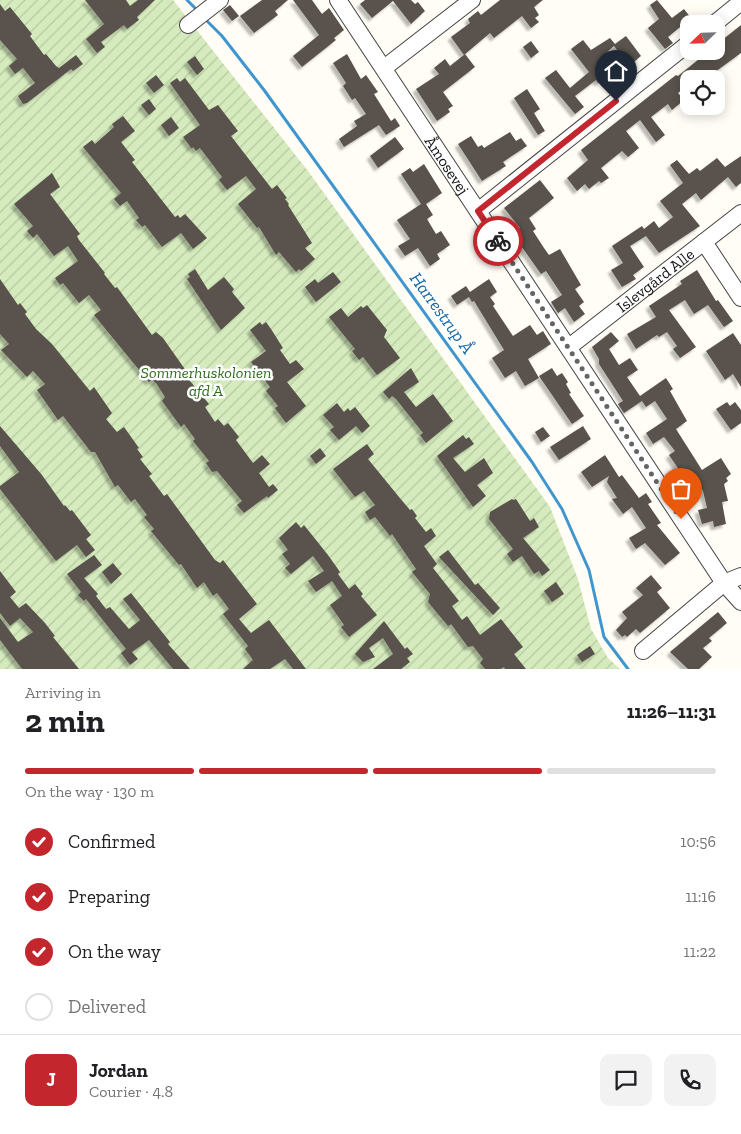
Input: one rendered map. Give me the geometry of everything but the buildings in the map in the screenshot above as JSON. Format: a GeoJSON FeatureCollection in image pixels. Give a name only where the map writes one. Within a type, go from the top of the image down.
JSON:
{"type":"FeatureCollection","features":[{"type":"Feature","properties":{"kind":"street","name":"Åmosevej"},"geometry":{"type":"LineString","coordinates":[[338,0],[724,583],[741,602]]}},
{"type":"Feature","properties":{"kind":"street"},"geometry":{"type":"LineString","coordinates":[[384,68],[472,0]]}},
{"type":"Feature","properties":{"kind":"street"},"geometry":{"type":"LineString","coordinates":[[725,15],[741,2]]}},
{"type":"Feature","properties":{"kind":"street"},"geometry":{"type":"LineString","coordinates":[[189,24],[215,3]]}},
{"type":"Feature","properties":{"kind":"street"},"geometry":{"type":"LineString","coordinates":[[478,211],[680,50]]}},
{"type":"Feature","properties":{"kind":"street","name":"Islevgård Alle"},"geometry":{"type":"LineString","coordinates":[[569,347],[741,213]]}},
{"type":"Feature","properties":{"kind":"street"},"geometry":{"type":"LineString","coordinates":[[704,242],[741,298]]}},
{"type":"Feature","properties":{"kind":"street"},"geometry":{"type":"LineString","coordinates":[[643,651],[724,583],[741,576]]}},
{"type":"Feature","properties":{"kind":"green space","name":"Sommerhuskolonien afd A"},"geometry":{"type":"Polygon","coordinates":[[[0,0],[173,0],[308,171],[550,507],[578,579],[591,629],[608,658],[620,669],[0,669],[0,0]]]}},
{"type":"Feature","properties":{"kind":"waterway","name":"Harrestrup Å"},"geometry":{"type":"LineString","coordinates":[[187,0],[198,11]]}},
{"type":"Feature","properties":{"kind":"waterway","name":"Harrestrup Å"},"geometry":{"type":"LineString","coordinates":[[205,19],[222,36],[264,90],[532,462],[562,509],[589,570],[604,637],[628,669]]}},
{"type":"Feature","properties":{"kind":"way so far"},"geometry":{"type":"LineString","coordinates":[[498,241],[681,519]]}},
{"type":"Feature","properties":{"kind":"route"},"geometry":{"type":"LineString","coordinates":[[498,241],[478,211],[616,101]]}}]}
